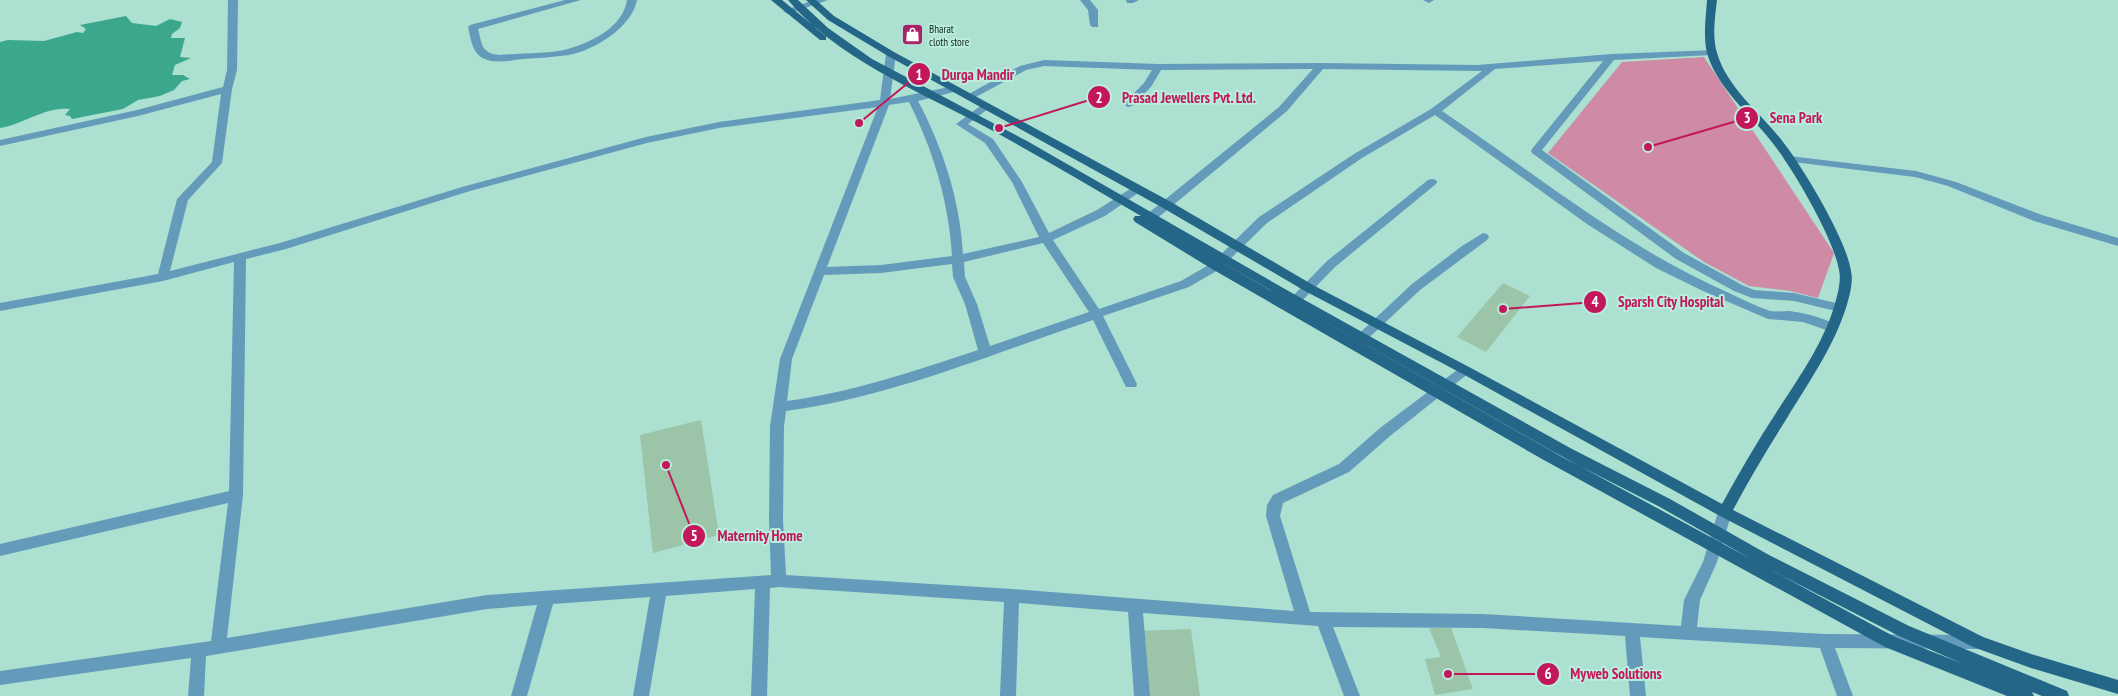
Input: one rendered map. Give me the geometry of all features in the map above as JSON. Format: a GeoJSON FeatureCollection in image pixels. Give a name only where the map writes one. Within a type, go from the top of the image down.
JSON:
{"type":"FeatureCollection","features":[{"type":"Feature","properties":{"kind":"main road"},"geometry":{"type":"LineString","coordinates":[[776,0],[791,5],[869,61],[1023,143],[1288,296],[1568,453],[1665,503],[1764,559],[1904,631],[2061,696]]}},
{"type":"Feature","properties":{"kind":"main road"},"geometry":{"type":"LineString","coordinates":[[1712,0],[1712,48],[1725,79],[1777,141],[1808,189],[1836,242],[1847,277],[1840,308],[1832,328],[1725,512]]}},
{"type":"Feature","properties":{"kind":"main road"},"geometry":{"type":"LineString","coordinates":[[812,2],[843,26],[891,54],[1167,205],[1309,288],[1465,370],[1725,512],[1978,642],[2031,661],[2118,687]]}},
{"type":"Feature","properties":{"kind":"main road"},"geometry":{"type":"LineString","coordinates":[[791,5],[810,27],[839,50],[916,98],[966,120],[1145,222],[1216,266],[1714,547],[1890,642],[2026,696]]}},
{"type":"Feature","properties":{"kind":"street"},"geometry":{"type":"LineString","coordinates":[[164,277],[183,200],[217,163],[227,90],[232,70],[233,0]]}},
{"type":"Feature","properties":{"kind":"street"},"geometry":{"type":"LineString","coordinates":[[576,0],[473,27],[479,50],[488,57],[499,58],[569,52],[602,38],[619,26],[632,6],[632,0]]}},
{"type":"Feature","properties":{"kind":"street"},"geometry":{"type":"LineString","coordinates":[[791,5],[823,0]]}},
{"type":"Feature","properties":{"kind":"street"},"geometry":{"type":"LineString","coordinates":[[1085,0],[1094,10],[1095,25]]}},
{"type":"Feature","properties":{"kind":"street"},"geometry":{"type":"LineString","coordinates":[[970,96],[1032,65],[1044,63],[1158,67],[1491,67],[1712,48]]}},
{"type":"Feature","properties":{"kind":"street"},"geometry":{"type":"LineString","coordinates":[[779,581],[776,520],[777,426],[786,360],[886,102],[891,54]]}},
{"type":"Feature","properties":{"kind":"street"},"geometry":{"type":"LineString","coordinates":[[1611,57],[1536,151],[1680,256],[1738,288],[1752,294],[1794,297],[1840,308]]}},
{"type":"Feature","properties":{"kind":"street"},"geometry":{"type":"LineString","coordinates":[[1145,222],[1283,109],[1321,66]]}},
{"type":"Feature","properties":{"kind":"street"},"geometry":{"type":"LineString","coordinates":[[1128,104],[1148,85],[1158,67]]}},
{"type":"Feature","properties":{"kind":"street"},"geometry":{"type":"LineString","coordinates":[[780,407],[824,401],[888,385],[1185,284],[1216,266],[1263,220],[1358,156],[1435,111],[1491,67]]}},
{"type":"Feature","properties":{"kind":"street"},"geometry":{"type":"LineString","coordinates":[[0,308],[164,277],[240,257],[466,189],[646,140],[719,125],[916,98],[954,89]]}},
{"type":"Feature","properties":{"kind":"street"},"geometry":{"type":"LineString","coordinates":[[0,143],[138,114],[227,90]]}},
{"type":"Feature","properties":{"kind":"street"},"geometry":{"type":"LineString","coordinates":[[916,98],[949,195],[956,228],[959,277],[971,304],[985,351]]}},
{"type":"Feature","properties":{"kind":"street"},"geometry":{"type":"LineString","coordinates":[[987,106],[961,124],[989,141],[1016,182],[1046,239],[1096,314],[1131,384]]}},
{"type":"Feature","properties":{"kind":"street"},"geometry":{"type":"LineString","coordinates":[[1435,111],[1556,196],[1664,266],[1772,316],[1788,314],[1801,316],[1832,328]]}},
{"type":"Feature","properties":{"kind":"street"},"geometry":{"type":"LineString","coordinates":[[1789,159],[1839,166],[1895,170],[1916,174],[1952,184],[2038,218],[2118,242]]}},
{"type":"Feature","properties":{"kind":"street"},"geometry":{"type":"LineString","coordinates":[[1289,307],[1331,264],[1432,182]]}},
{"type":"Feature","properties":{"kind":"street"},"geometry":{"type":"LineString","coordinates":[[819,271],[881,269],[959,259],[1046,239],[1101,213],[1138,189]]}},
{"type":"Feature","properties":{"kind":"street"},"geometry":{"type":"LineString","coordinates":[[1354,344],[1433,272],[1483,237]]}},
{"type":"Feature","properties":{"kind":"street"},"geometry":{"type":"LineString","coordinates":[[218,647],[236,495],[240,257]]}},
{"type":"Feature","properties":{"kind":"street"},"geometry":{"type":"LineString","coordinates":[[1304,618],[1273,516],[1274,505],[1278,499],[1344,468],[1385,432],[1465,370]]}},
{"type":"Feature","properties":{"kind":"street"},"geometry":{"type":"LineString","coordinates":[[0,550],[236,495]]}},
{"type":"Feature","properties":{"kind":"street"},"geometry":{"type":"LineString","coordinates":[[1688,634],[1692,600],[1710,562],[1725,512]]}},
{"type":"Feature","properties":{"kind":"street"},"geometry":{"type":"LineString","coordinates":[[0,678],[199,650],[487,602],[779,581],[1012,596],[1323,620],[1483,621],[1824,641],[1978,642]]}},
{"type":"Feature","properties":{"kind":"street"},"geometry":{"type":"LineString","coordinates":[[760,696],[763,583]]}},
{"type":"Feature","properties":{"kind":"street"},"geometry":{"type":"LineString","coordinates":[[641,696],[659,590]]}},
{"type":"Feature","properties":{"kind":"street"},"geometry":{"type":"LineString","coordinates":[[1008,696],[1012,596]]}},
{"type":"Feature","properties":{"kind":"street"},"geometry":{"type":"LineString","coordinates":[[518,696],[547,598]]}},
{"type":"Feature","properties":{"kind":"street"},"geometry":{"type":"LineString","coordinates":[[1135,605],[1142,696]]}},
{"type":"Feature","properties":{"kind":"street"},"geometry":{"type":"LineString","coordinates":[[1323,620],[1352,696]]}},
{"type":"Feature","properties":{"kind":"street"},"geometry":{"type":"LineString","coordinates":[[1632,631],[1638,696]]}},
{"type":"Feature","properties":{"kind":"street"},"geometry":{"type":"LineString","coordinates":[[1824,641],[1845,696]]}},
{"type":"Feature","properties":{"kind":"street"},"geometry":{"type":"LineString","coordinates":[[196,696],[199,650]]}},
{"type":"Feature","properties":{"kind":"shaded area"},"geometry":{"type":"Polygon","coordinates":[[[126,16],[132,23],[156,26],[170,19],[182,22],[180,28],[172,34],[171,38],[185,38],[180,57],[191,58],[175,65],[172,75],[183,75],[190,79],[182,81],[174,90],[160,96],[138,100],[123,109],[72,119],[70,116],[65,115],[70,109],[52,110],[0,128],[0,42],[8,40],[44,41],[77,32],[83,33],[86,29],[80,25],[126,16]]]}},
{"type":"Feature","properties":{"kind":"shaded area"},"geometry":{"type":"Polygon","coordinates":[[[1704,57],[1834,253],[1818,298],[1790,291],[1749,286],[1704,262],[1548,153],[1622,62],[1704,57]]]}},
{"type":"Feature","properties":{"kind":"building"},"geometry":{"type":"Polygon","coordinates":[[[1503,283],[1530,296],[1486,352],[1457,337],[1503,283]]]}},
{"type":"Feature","properties":{"kind":"building"},"geometry":{"type":"Polygon","coordinates":[[[701,420],[719,535],[653,553],[640,435],[701,420]]]}},
{"type":"Feature","properties":{"kind":"building"},"geometry":{"type":"Polygon","coordinates":[[[1429,628],[1451,628],[1473,689],[1435,695],[1425,659],[1441,657],[1429,628]]]}},
{"type":"Feature","properties":{"kind":"building"},"geometry":{"type":"Polygon","coordinates":[[[1191,629],[1200,696],[1145,696],[1138,631],[1191,629]]]}},
{"type":"Feature","properties":{"kind":"place","name":"Bharat cloth store"},"geometry":{"type":"Point","coordinates":[913,35]}},
{"type":"Feature","properties":{"kind":"place","name":"Durga Mandir"},"geometry":{"type":"Point","coordinates":[859,123]}},
{"type":"Feature","properties":{"kind":"place","name":"Prasad Jewellers Pvt. Ltd."},"geometry":{"type":"Point","coordinates":[999,128]}},
{"type":"Feature","properties":{"kind":"place","name":"Sena Park"},"geometry":{"type":"Point","coordinates":[1648,147]}},
{"type":"Feature","properties":{"kind":"place","name":"Sparsh City Hospital"},"geometry":{"type":"Point","coordinates":[1503,309]}},
{"type":"Feature","properties":{"kind":"place","name":"Maternity Home"},"geometry":{"type":"Point","coordinates":[666,465]}},
{"type":"Feature","properties":{"kind":"place","name":"Myweb Solutions"},"geometry":{"type":"Point","coordinates":[1448,674]}}]}
